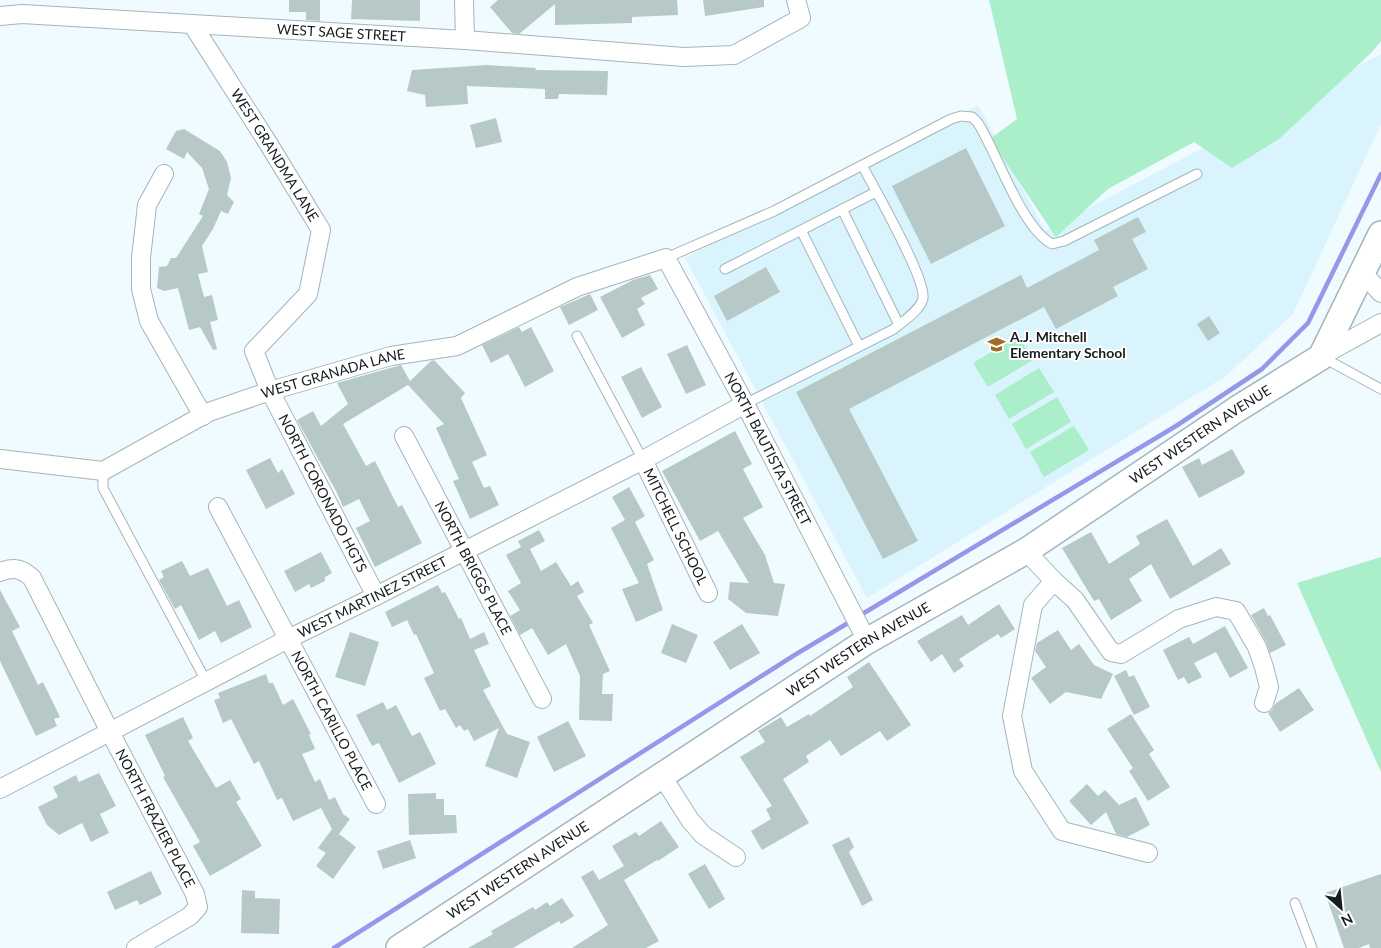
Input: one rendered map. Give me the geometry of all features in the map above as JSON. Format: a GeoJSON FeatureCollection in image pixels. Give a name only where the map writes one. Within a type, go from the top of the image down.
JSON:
{"type":"FeatureCollection","features":[{"type":"Feature","properties":{"kind":"street"},"geometry":{"type":"LineString","coordinates":[[464,0],[465,40]]}},
{"type":"Feature","properties":{"kind":"street","name":"WEST SAGE STREET"},"geometry":{"type":"LineString","coordinates":[[0,16],[22,7],[192,24],[465,40],[684,57],[734,55],[801,18],[796,0]]}},
{"type":"Feature","properties":{"kind":"street","name":"WEST GRANDMA LANE"},"geometry":{"type":"LineString","coordinates":[[192,24],[321,230],[308,294],[254,351],[270,391]]}},
{"type":"Feature","properties":{"kind":"street"},"geometry":{"type":"LineString","coordinates":[[164,174],[147,205],[141,258],[141,289],[149,321],[203,416]]}},
{"type":"Feature","properties":{"kind":"street"},"geometry":{"type":"LineString","coordinates":[[1321,357],[1381,234]]}},
{"type":"Feature","properties":{"kind":"street","name":"WEST GRANADA LANE"},"geometry":{"type":"LineString","coordinates":[[103,471],[203,416],[270,391],[391,356],[457,346],[576,287],[666,258]]}},
{"type":"Feature","properties":{"kind":"street","name":"NORTH BAUTISTA STREET"},"geometry":{"type":"LineString","coordinates":[[666,258],[745,404],[867,641]]}},
{"type":"Feature","properties":{"kind":"street"},"geometry":{"type":"LineString","coordinates":[[1362,272],[1381,293]]}},
{"type":"Feature","properties":{"kind":"street"},"geometry":{"type":"LineString","coordinates":[[1321,357],[1381,323]]}},
{"type":"Feature","properties":{"kind":"street","name":"WEST WESTERN AVENUE"},"geometry":{"type":"LineString","coordinates":[[410,945],[867,641],[1026,551],[1237,409],[1321,357]]}},
{"type":"Feature","properties":{"kind":"street","name":"NORTH CORONADO HGTS"},"geometry":{"type":"LineString","coordinates":[[270,391],[376,596]]}},
{"type":"Feature","properties":{"kind":"street","name":"WEST MARTINEZ STREET"},"geometry":{"type":"LineString","coordinates":[[0,789],[288,638],[376,596],[642,460],[745,404]]}},
{"type":"Feature","properties":{"kind":"street","name":"NORTH BRIGGS PLACE"},"geometry":{"type":"LineString","coordinates":[[404,436],[542,699]]}},
{"type":"Feature","properties":{"kind":"street"},"geometry":{"type":"LineString","coordinates":[[0,459],[103,471]]}},
{"type":"Feature","properties":{"kind":"street","name":"MITCHELL SCHOOL"},"geometry":{"type":"LineString","coordinates":[[642,460],[708,593]]}},
{"type":"Feature","properties":{"kind":"street","name":"NORTH CARILLO PLACE"},"geometry":{"type":"LineString","coordinates":[[218,507],[376,804]]}},
{"type":"Feature","properties":{"kind":"street"},"geometry":{"type":"LineString","coordinates":[[1026,551],[1075,600],[1111,652],[1121,654],[1179,619],[1216,607],[1236,610],[1257,647],[1264,667],[1269,687],[1264,703]]}},
{"type":"Feature","properties":{"kind":"street","name":"NORTH FRAZIER PLACE"},"geometry":{"type":"LineString","coordinates":[[0,572],[13,568],[24,571],[32,578],[195,894],[198,907],[190,916],[136,948]]}},
{"type":"Feature","properties":{"kind":"street"},"geometry":{"type":"LineString","coordinates":[[1054,581],[1032,606],[1012,716],[1023,771],[1062,831],[1148,853]]}},
{"type":"Feature","properties":{"kind":"street"},"geometry":{"type":"LineString","coordinates":[[662,776],[690,820],[703,835],[736,857]]}},
{"type":"Feature","properties":{"kind":"lane"},"geometry":{"type":"LineString","coordinates":[[666,258],[774,211],[951,119],[961,116],[972,117],[985,135],[1031,226],[1045,240],[1052,244],[1064,241],[1198,174]]}},
{"type":"Feature","properties":{"kind":"lane"},"geometry":{"type":"LineString","coordinates":[[745,404],[899,325],[914,312],[923,300],[923,288],[914,265],[862,165]]}},
{"type":"Feature","properties":{"kind":"lane"},"geometry":{"type":"LineString","coordinates":[[725,269],[876,192]]}},
{"type":"Feature","properties":{"kind":"lane"},"geometry":{"type":"LineString","coordinates":[[842,209],[899,325]]}},
{"type":"Feature","properties":{"kind":"lane"},"geometry":{"type":"LineString","coordinates":[[801,230],[859,346]]}},
{"type":"Feature","properties":{"kind":"lane"},"geometry":{"type":"LineString","coordinates":[[577,336],[642,460]]}},
{"type":"Feature","properties":{"kind":"lane"},"geometry":{"type":"LineString","coordinates":[[1321,357],[1381,390]]}},
{"type":"Feature","properties":{"kind":"lane"},"geometry":{"type":"LineString","coordinates":[[103,471],[103,488],[206,681]]}},
{"type":"Feature","properties":{"kind":"lane"},"geometry":{"type":"LineString","coordinates":[[1296,903],[1312,948]]}},
{"type":"Feature","properties":{"kind":"shaded area","name":"A.J. Mitchell Elementary School"},"geometry":{"type":"Polygon","coordinates":[[[1381,54],[1381,124],[1293,314],[1226,376],[867,598],[685,258],[978,105],[1045,231],[1381,54]]]}},
{"type":"Feature","properties":{"kind":"green space"},"geometry":{"type":"Polygon","coordinates":[[[989,0],[1381,0],[1381,41],[1372,52],[1279,139],[1232,168],[1194,142],[1108,189],[1056,237],[990,139],[1017,119],[989,0]]]}},
{"type":"Feature","properties":{"kind":"green space"},"geometry":{"type":"Polygon","coordinates":[[[1018,336],[1033,360],[988,387],[973,363],[1018,336]]]}},
{"type":"Feature","properties":{"kind":"green space"},"geometry":{"type":"Polygon","coordinates":[[[1039,368],[1054,392],[1009,419],[995,395],[1039,368]]]}},
{"type":"Feature","properties":{"kind":"green space"},"geometry":{"type":"Polygon","coordinates":[[[1057,397],[1071,422],[1026,449],[1012,424],[1057,397]]]}},
{"type":"Feature","properties":{"kind":"green space"},"geometry":{"type":"Polygon","coordinates":[[[1074,426],[1089,450],[1044,477],[1030,452],[1074,426]]]}},
{"type":"Feature","properties":{"kind":"green space"},"geometry":{"type":"Polygon","coordinates":[[[1381,557],[1381,772],[1297,583],[1381,557]]]}},
{"type":"Feature","properties":{"kind":"building"},"geometry":{"type":"Polygon","coordinates":[[[289,0],[320,0],[320,21],[306,20],[306,12],[289,12],[289,0]]]}},
{"type":"Feature","properties":{"kind":"building"},"geometry":{"type":"Polygon","coordinates":[[[352,0],[420,0],[420,21],[351,19],[352,0]]]}},
{"type":"Feature","properties":{"kind":"building"},"geometry":{"type":"Polygon","coordinates":[[[498,0],[677,0],[678,15],[632,17],[632,23],[555,25],[555,4],[519,34],[512,33],[490,7],[498,0]]]}},
{"type":"Feature","properties":{"kind":"building"},"geometry":{"type":"Polygon","coordinates":[[[703,0],[764,0],[764,7],[705,16],[703,0]]]}},
{"type":"Feature","properties":{"kind":"building"},"geometry":{"type":"Polygon","coordinates":[[[487,65],[536,68],[535,70],[608,71],[607,95],[559,94],[558,99],[545,99],[545,89],[467,86],[468,104],[426,107],[425,95],[407,91],[412,70],[487,65]]]}},
{"type":"Feature","properties":{"kind":"building"},"geometry":{"type":"Polygon","coordinates":[[[496,118],[502,142],[476,148],[470,125],[496,118]]]}},
{"type":"Feature","properties":{"kind":"building"},"geometry":{"type":"Polygon","coordinates":[[[184,129],[220,151],[227,162],[231,178],[227,195],[234,202],[228,214],[221,211],[213,229],[202,246],[208,272],[198,274],[204,297],[212,295],[218,320],[210,322],[217,349],[213,350],[200,327],[189,330],[178,288],[164,291],[157,288],[159,267],[167,266],[171,258],[176,258],[203,216],[199,214],[209,189],[202,168],[187,152],[184,159],[166,149],[176,131],[184,129]]]}},
{"type":"Feature","properties":{"kind":"building"},"geometry":{"type":"Polygon","coordinates":[[[966,148],[1005,226],[931,264],[892,186],[966,148]]]}},
{"type":"Feature","properties":{"kind":"building"},"geometry":{"type":"Polygon","coordinates":[[[1138,217],[1146,232],[1132,239],[1148,269],[1113,287],[1118,296],[1056,329],[1044,307],[849,409],[918,541],[883,559],[796,392],[1021,275],[1027,288],[1099,250],[1094,240],[1138,217]]]}},
{"type":"Feature","properties":{"kind":"building"},"geometry":{"type":"Polygon","coordinates":[[[766,267],[780,292],[727,321],[714,296],[766,267]]]}},
{"type":"Feature","properties":{"kind":"building"},"geometry":{"type":"Polygon","coordinates":[[[650,275],[658,289],[641,298],[645,304],[637,309],[645,325],[622,338],[600,297],[633,280],[650,275]]]}},
{"type":"Feature","properties":{"kind":"building"},"geometry":{"type":"Polygon","coordinates":[[[590,294],[598,310],[569,325],[560,307],[590,294]]]}},
{"type":"Feature","properties":{"kind":"building"},"geometry":{"type":"Polygon","coordinates":[[[1209,316],[1220,333],[1208,341],[1197,324],[1209,316]]]}},
{"type":"Feature","properties":{"kind":"building"},"geometry":{"type":"Polygon","coordinates":[[[519,327],[522,332],[531,327],[554,371],[525,387],[508,354],[491,363],[482,345],[519,327]]]}},
{"type":"Feature","properties":{"kind":"building"},"geometry":{"type":"Polygon","coordinates":[[[687,345],[706,385],[686,394],[667,354],[687,345]]]}},
{"type":"Feature","properties":{"kind":"building"},"geometry":{"type":"Polygon","coordinates":[[[434,360],[465,393],[461,398],[487,455],[472,462],[484,488],[490,486],[499,505],[470,519],[453,481],[459,479],[436,428],[444,424],[408,385],[343,424],[366,466],[375,461],[398,507],[402,505],[422,543],[375,567],[356,528],[370,521],[359,499],[343,507],[297,420],[313,411],[321,426],[348,404],[337,383],[401,365],[410,381],[434,360]]]}},
{"type":"Feature","properties":{"kind":"building"},"geometry":{"type":"Polygon","coordinates":[[[641,367],[662,407],[642,418],[621,377],[641,367]]]}},
{"type":"Feature","properties":{"kind":"building"},"geometry":{"type":"Polygon","coordinates":[[[735,431],[752,464],[743,469],[763,507],[743,518],[765,555],[774,583],[785,584],[778,616],[746,613],[728,599],[730,582],[749,583],[718,531],[700,541],[662,471],[735,431]]]}},
{"type":"Feature","properties":{"kind":"building"},"geometry":{"type":"Polygon","coordinates":[[[1232,449],[1245,472],[1243,475],[1199,498],[1182,467],[1199,458],[1202,465],[1232,449]]]}},
{"type":"Feature","properties":{"kind":"building"},"geometry":{"type":"Polygon","coordinates":[[[270,458],[278,473],[282,469],[295,494],[266,509],[246,470],[270,458]]]}},
{"type":"Feature","properties":{"kind":"building"},"geometry":{"type":"Polygon","coordinates":[[[629,487],[645,516],[635,522],[654,560],[647,564],[663,610],[636,622],[622,589],[639,583],[611,528],[625,520],[612,497],[629,487]]]}},
{"type":"Feature","properties":{"kind":"building"},"geometry":{"type":"Polygon","coordinates":[[[1167,519],[1193,566],[1221,548],[1231,564],[1170,599],[1151,564],[1129,579],[1142,601],[1111,620],[1099,599],[1094,601],[1062,548],[1091,532],[1109,564],[1140,544],[1136,536],[1167,519]]]}},
{"type":"Feature","properties":{"kind":"building"},"geometry":{"type":"Polygon","coordinates":[[[539,530],[545,541],[530,549],[541,571],[556,562],[571,586],[578,581],[584,592],[577,596],[593,623],[589,625],[610,671],[603,674],[602,694],[613,694],[612,721],[579,720],[580,676],[566,644],[548,655],[532,628],[520,635],[510,616],[520,610],[508,591],[521,583],[506,555],[521,547],[518,541],[539,530]]]}},
{"type":"Feature","properties":{"kind":"building"},"geometry":{"type":"Polygon","coordinates":[[[321,552],[332,573],[325,577],[325,581],[311,588],[309,584],[295,592],[284,571],[321,552]]]}},
{"type":"Feature","properties":{"kind":"building"},"geometry":{"type":"Polygon","coordinates":[[[182,561],[190,576],[208,568],[227,606],[239,600],[252,627],[221,643],[215,631],[199,640],[181,605],[175,609],[159,580],[164,577],[161,571],[182,561]]]}},
{"type":"Feature","properties":{"kind":"building"},"geometry":{"type":"Polygon","coordinates":[[[438,585],[442,593],[445,592],[459,619],[461,618],[470,639],[484,632],[489,644],[474,650],[491,686],[483,690],[507,734],[530,742],[517,778],[485,766],[499,728],[474,741],[468,729],[464,731],[460,725],[456,728],[445,709],[440,711],[424,678],[434,673],[416,634],[414,635],[407,620],[392,627],[385,612],[438,585]]]}},
{"type":"Feature","properties":{"kind":"building"},"geometry":{"type":"Polygon","coordinates":[[[0,590],[20,627],[12,631],[38,685],[43,682],[60,717],[54,719],[57,726],[36,736],[0,661],[0,590]]]}},
{"type":"Feature","properties":{"kind":"building"},"geometry":{"type":"Polygon","coordinates":[[[999,604],[1015,629],[1001,638],[998,634],[959,659],[964,666],[954,673],[942,654],[931,662],[917,641],[962,615],[968,625],[999,604]]]}},
{"type":"Feature","properties":{"kind":"building"},"geometry":{"type":"Polygon","coordinates":[[[1264,608],[1268,616],[1270,615],[1286,645],[1270,653],[1251,615],[1264,608]]]}},
{"type":"Feature","properties":{"kind":"building"},"geometry":{"type":"Polygon","coordinates":[[[672,624],[698,635],[686,663],[661,653],[672,624]]]}},
{"type":"Feature","properties":{"kind":"building"},"geometry":{"type":"Polygon","coordinates":[[[742,624],[760,653],[730,670],[713,642],[742,624]]]}},
{"type":"Feature","properties":{"kind":"building"},"geometry":{"type":"Polygon","coordinates":[[[1225,626],[1248,668],[1230,678],[1216,652],[1194,663],[1202,677],[1188,684],[1184,677],[1178,680],[1163,650],[1189,637],[1193,644],[1225,626]]]}},
{"type":"Feature","properties":{"kind":"building"},"geometry":{"type":"Polygon","coordinates":[[[1058,630],[1071,650],[1079,644],[1094,665],[1113,674],[1101,699],[1066,692],[1050,704],[1031,678],[1046,667],[1035,651],[1037,643],[1058,630]]]}},
{"type":"Feature","properties":{"kind":"building"},"geometry":{"type":"Polygon","coordinates":[[[350,632],[379,642],[365,686],[335,677],[350,632]]]}},
{"type":"Feature","properties":{"kind":"building"},"geometry":{"type":"Polygon","coordinates":[[[869,662],[911,725],[887,741],[880,731],[841,756],[830,740],[806,756],[809,762],[783,779],[809,823],[762,850],[751,831],[771,819],[766,809],[772,806],[740,757],[765,742],[758,731],[781,717],[787,727],[809,714],[810,716],[853,687],[847,677],[869,662]]]}},
{"type":"Feature","properties":{"kind":"building"},"geometry":{"type":"Polygon","coordinates":[[[1126,670],[1129,677],[1134,675],[1150,707],[1134,715],[1114,676],[1126,670]]]}},
{"type":"Feature","properties":{"kind":"building"},"geometry":{"type":"Polygon","coordinates":[[[266,674],[269,683],[273,683],[283,705],[293,699],[311,734],[309,735],[315,749],[302,754],[315,782],[320,779],[329,800],[335,797],[343,814],[350,819],[339,834],[356,847],[333,879],[316,866],[326,853],[318,848],[332,829],[321,808],[293,821],[282,798],[277,800],[259,761],[254,764],[231,719],[223,723],[214,700],[220,698],[218,693],[266,674]]]}},
{"type":"Feature","properties":{"kind":"building"},"geometry":{"type":"Polygon","coordinates":[[[1299,688],[1314,710],[1280,732],[1268,713],[1275,704],[1299,688]]]}},
{"type":"Feature","properties":{"kind":"building"},"geometry":{"type":"Polygon","coordinates":[[[383,702],[387,710],[396,705],[412,736],[420,732],[436,764],[399,783],[379,743],[372,746],[356,715],[383,702]]]}},
{"type":"Feature","properties":{"kind":"building"},"geometry":{"type":"Polygon","coordinates":[[[1131,714],[1154,750],[1149,754],[1170,787],[1148,801],[1129,771],[1133,768],[1107,729],[1131,714]]]}},
{"type":"Feature","properties":{"kind":"building"},"geometry":{"type":"Polygon","coordinates":[[[183,717],[193,738],[188,741],[216,788],[230,780],[241,799],[236,802],[262,846],[210,876],[193,846],[200,842],[163,777],[165,776],[145,735],[183,717]]]}},
{"type":"Feature","properties":{"kind":"building"},"geometry":{"type":"Polygon","coordinates":[[[568,721],[586,756],[554,772],[537,737],[568,721]]]}},
{"type":"Feature","properties":{"kind":"building"},"geometry":{"type":"Polygon","coordinates":[[[99,773],[116,806],[100,814],[109,833],[91,842],[82,823],[59,835],[47,825],[38,807],[58,797],[53,787],[76,775],[79,782],[99,773]]]}},
{"type":"Feature","properties":{"kind":"building"},"geometry":{"type":"Polygon","coordinates":[[[1087,784],[1098,796],[1105,790],[1119,805],[1136,797],[1150,825],[1127,837],[1116,834],[1106,812],[1091,825],[1069,801],[1087,784]]]}},
{"type":"Feature","properties":{"kind":"building"},"geometry":{"type":"Polygon","coordinates":[[[436,793],[436,799],[444,799],[444,815],[456,815],[457,833],[409,835],[408,794],[436,793]]]}},
{"type":"Feature","properties":{"kind":"building"},"geometry":{"type":"Polygon","coordinates":[[[661,821],[679,847],[624,880],[659,941],[646,948],[572,948],[608,925],[581,877],[593,870],[599,880],[624,866],[612,846],[636,832],[639,836],[661,821]]]}},
{"type":"Feature","properties":{"kind":"building"},"geometry":{"type":"Polygon","coordinates":[[[849,837],[854,847],[849,852],[873,900],[862,906],[832,845],[849,837]]]}},
{"type":"Feature","properties":{"kind":"building"},"geometry":{"type":"Polygon","coordinates":[[[410,840],[416,858],[383,869],[377,851],[410,840]]]}},
{"type":"Feature","properties":{"kind":"building"},"geometry":{"type":"Polygon","coordinates":[[[705,864],[725,899],[709,909],[688,874],[705,864]]]}},
{"type":"Feature","properties":{"kind":"building"},"geometry":{"type":"Polygon","coordinates":[[[151,871],[162,894],[140,905],[137,900],[115,910],[107,892],[151,871]]]}},
{"type":"Feature","properties":{"kind":"building"},"geometry":{"type":"Polygon","coordinates":[[[1381,874],[1381,948],[1370,948],[1369,944],[1359,948],[1344,948],[1325,893],[1381,874]]]}},
{"type":"Feature","properties":{"kind":"building"},"geometry":{"type":"Polygon","coordinates":[[[242,890],[255,891],[255,898],[280,899],[279,934],[241,933],[242,890]]]}},
{"type":"Feature","properties":{"kind":"building"},"geometry":{"type":"Polygon","coordinates":[[[562,898],[574,916],[561,924],[559,921],[513,948],[468,948],[493,934],[491,931],[533,907],[535,910],[547,902],[550,906],[562,898]]]}},
{"type":"Feature","properties":{"kind":"waterway"},"geometry":{"type":"LineString","coordinates":[[859,616],[1176,426],[1262,369],[1308,323],[1381,174]]}},
{"type":"Feature","properties":{"kind":"waterway"},"geometry":{"type":"LineString","coordinates":[[334,948],[793,656],[853,620]]}},
{"type":"Feature","properties":{"kind":"place","name":"A.J. Mitchell Elementary School"},"geometry":{"type":"Point","coordinates":[996,345]}}]}
